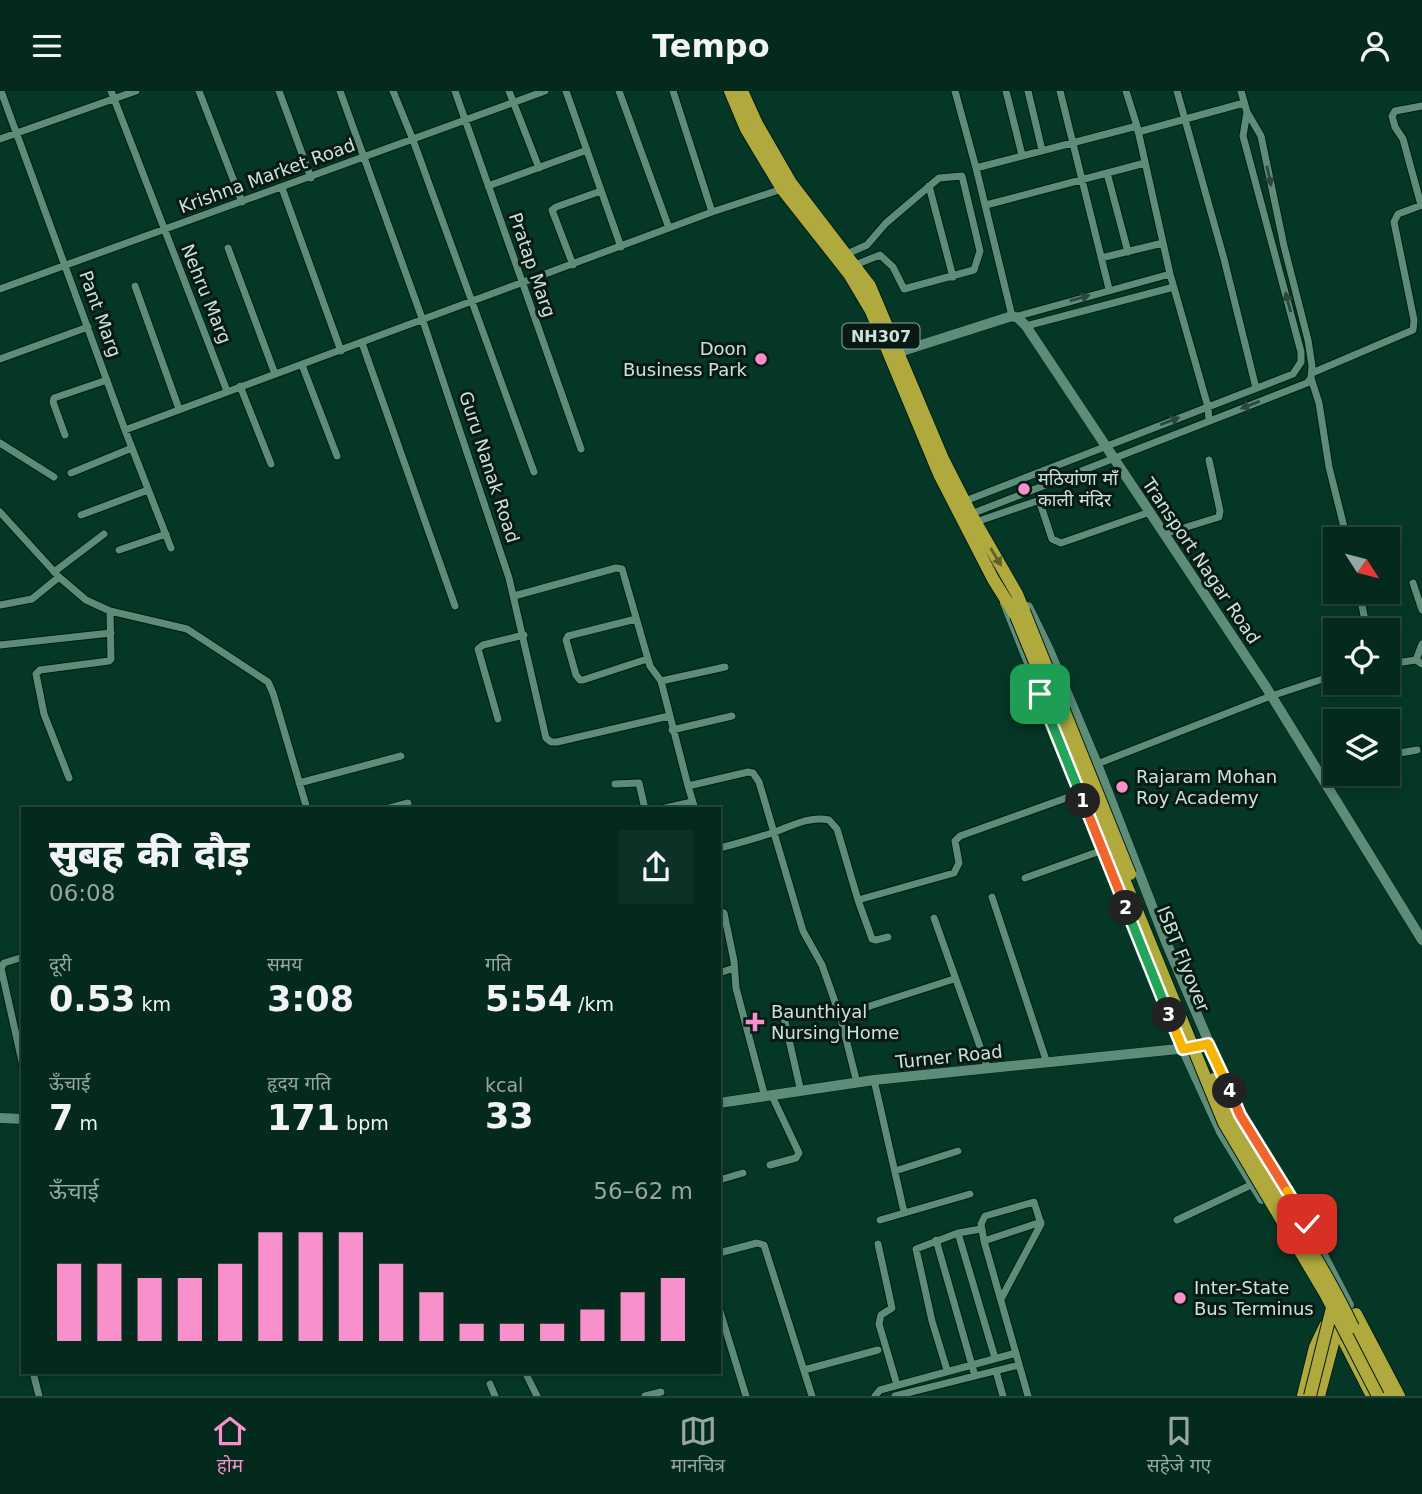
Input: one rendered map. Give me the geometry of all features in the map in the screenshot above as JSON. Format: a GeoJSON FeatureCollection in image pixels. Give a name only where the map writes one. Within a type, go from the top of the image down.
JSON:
{"type":"FeatureCollection","features":[{"type":"Feature","properties":{"kind":"highway","name":"NH307"},"geometry":{"type":"LineString","coordinates":[[730,91],[746,129],[782,189],[849,274],[871,311],[973,518],[1017,594]]}},
{"type":"Feature","properties":{"kind":"highway","name":"NH307"},"geometry":{"type":"LineString","coordinates":[[742,91],[757,124],[791,183],[851,260],[880,307],[894,354],[939,474],[1003,597]]}},
{"type":"Feature","properties":{"kind":"highway","name":"ISBT Flyover"},"geometry":{"type":"LineString","coordinates":[[1017,594],[1020,614],[1224,1123],[1276,1208],[1333,1319],[1378,1396]]}},
{"type":"Feature","properties":{"kind":"highway","name":"ISBT Flyover"},"geometry":{"type":"LineString","coordinates":[[1003,597],[1020,614],[1231,1117],[1335,1290],[1389,1396]]}},
{"type":"Feature","properties":{"kind":"highway"},"geometry":{"type":"LineString","coordinates":[[1310,1396],[1337,1305],[1352,1309],[1399,1396]]}},
{"type":"Feature","properties":{"kind":"highway"},"geometry":{"type":"LineString","coordinates":[[1333,1319],[1351,1326],[1352,1309]]}},
{"type":"Feature","properties":{"kind":"highway"},"geometry":{"type":"LineString","coordinates":[[1303,1396],[1315,1347],[1333,1319]]}},
{"type":"Feature","properties":{"kind":"highway"},"geometry":{"type":"LineString","coordinates":[[1319,1396],[1333,1319]]}},
{"type":"Feature","properties":{"kind":"highway"},"geometry":{"type":"LineString","coordinates":[[1333,1319],[1372,1396]]}},
{"type":"Feature","properties":{"kind":"main road"},"geometry":{"type":"LineString","coordinates":[[894,354],[1013,317]]}},
{"type":"Feature","properties":{"kind":"main road","name":"Transport Nagar Road"},"geometry":{"type":"LineString","coordinates":[[1013,317],[1026,326],[1272,696],[1422,940]]}},
{"type":"Feature","properties":{"kind":"main road"},"geometry":{"type":"LineString","coordinates":[[1017,594],[1028,607],[1049,650],[1208,1044],[1240,1115],[1307,1224],[1352,1309]]}},
{"type":"Feature","properties":{"kind":"main road"},"geometry":{"type":"LineString","coordinates":[[1003,597],[1008,617],[1183,1049],[1221,1132],[1291,1244],[1333,1319]]}},
{"type":"Feature","properties":{"kind":"main road","name":"Turner Road"},"geometry":{"type":"LineString","coordinates":[[721,1103],[874,1080],[1183,1049],[1208,1044]]}},
{"type":"Feature","properties":{"kind":"main road"},"geometry":{"type":"LineString","coordinates":[[0,1118],[21,1119]]}},
{"type":"Feature","properties":{"kind":"street","name":"Pant Marg"},"geometry":{"type":"LineString","coordinates":[[1,91],[171,548]]}},
{"type":"Feature","properties":{"kind":"street","name":"Nehru Marg"},"geometry":{"type":"LineString","coordinates":[[111,91],[227,391]]}},
{"type":"Feature","properties":{"kind":"street"},"geometry":{"type":"LineString","coordinates":[[0,139],[136,91]]}},
{"type":"Feature","properties":{"kind":"street"},"geometry":{"type":"LineString","coordinates":[[199,91],[242,202]]}},
{"type":"Feature","properties":{"kind":"street"},"geometry":{"type":"LineString","coordinates":[[279,91],[311,178]]}},
{"type":"Feature","properties":{"kind":"street","name":"Guru Nanak Road"},"geometry":{"type":"LineString","coordinates":[[340,91],[423,321],[514,596],[546,738],[551,742],[669,716]]}},
{"type":"Feature","properties":{"kind":"street"},"geometry":{"type":"LineString","coordinates":[[393,91],[534,472]]}},
{"type":"Feature","properties":{"kind":"street","name":"Pratap Marg"},"geometry":{"type":"LineString","coordinates":[[455,91],[581,449]]}},
{"type":"Feature","properties":{"kind":"street"},"geometry":{"type":"LineString","coordinates":[[509,91],[538,168]]}},
{"type":"Feature","properties":{"kind":"street","name":"Krishna Market Road"},"geometry":{"type":"LineString","coordinates":[[0,289],[545,91]]}},
{"type":"Feature","properties":{"kind":"street"},"geometry":{"type":"LineString","coordinates":[[566,91],[621,247]]}},
{"type":"Feature","properties":{"kind":"street"},"geometry":{"type":"LineString","coordinates":[[619,91],[669,228]]}},
{"type":"Feature","properties":{"kind":"street"},"geometry":{"type":"LineString","coordinates":[[673,91],[712,212]]}},
{"type":"Feature","properties":{"kind":"street"},"geometry":{"type":"LineString","coordinates":[[955,91],[1013,317],[1170,274]]}},
{"type":"Feature","properties":{"kind":"street"},"geometry":{"type":"LineString","coordinates":[[1006,91],[1022,155]]}},
{"type":"Feature","properties":{"kind":"street"},"geometry":{"type":"LineString","coordinates":[[1028,91],[1042,150]]}},
{"type":"Feature","properties":{"kind":"street"},"geometry":{"type":"LineString","coordinates":[[1060,91],[1109,289]]}},
{"type":"Feature","properties":{"kind":"street"},"geometry":{"type":"LineString","coordinates":[[1126,91],[1170,274],[1208,407],[1209,421]]}},
{"type":"Feature","properties":{"kind":"street"},"geometry":{"type":"LineString","coordinates":[[1177,91],[1224,259],[1256,388]]}},
{"type":"Feature","properties":{"kind":"street"},"geometry":{"type":"LineString","coordinates":[[1241,91],[1247,112],[1261,136],[1282,238],[1308,340],[1329,467],[1344,527]]}},
{"type":"Feature","properties":{"kind":"street"},"geometry":{"type":"LineString","coordinates":[[976,168],[1042,150],[1185,120],[1244,103]]}},
{"type":"Feature","properties":{"kind":"street"},"geometry":{"type":"LineString","coordinates":[[973,518],[1034,489],[1113,457],[1307,383],[1312,375],[1413,330],[1394,222],[1398,214],[1421,205],[1403,139],[1392,116],[1395,111],[1422,106]]}},
{"type":"Feature","properties":{"kind":"street"},"geometry":{"type":"LineString","coordinates":[[965,501],[1293,374],[1299,368],[1301,352],[1243,135],[1247,112]]}},
{"type":"Feature","properties":{"kind":"street"},"geometry":{"type":"LineString","coordinates":[[488,186],[587,150]]}},
{"type":"Feature","properties":{"kind":"street"},"geometry":{"type":"LineString","coordinates":[[986,205],[1145,163]]}},
{"type":"Feature","properties":{"kind":"street"},"geometry":{"type":"LineString","coordinates":[[1107,173],[1128,251]]}},
{"type":"Feature","properties":{"kind":"street"},"geometry":{"type":"LineString","coordinates":[[851,260],[876,237],[886,223],[929,185],[939,178],[962,176],[980,250],[974,270],[904,289],[893,267],[880,255],[876,237]]}},
{"type":"Feature","properties":{"kind":"street"},"geometry":{"type":"LineString","coordinates":[[929,185],[953,277]]}},
{"type":"Feature","properties":{"kind":"street"},"geometry":{"type":"LineString","coordinates":[[282,188],[341,351]]}},
{"type":"Feature","properties":{"kind":"street"},"geometry":{"type":"LineString","coordinates":[[125,430],[712,212],[782,189]]}},
{"type":"Feature","properties":{"kind":"street"},"geometry":{"type":"LineString","coordinates":[[573,265],[552,210],[601,191]]}},
{"type":"Feature","properties":{"kind":"street"},"geometry":{"type":"LineString","coordinates":[[1272,241],[1282,238]]}},
{"type":"Feature","properties":{"kind":"street"},"geometry":{"type":"LineString","coordinates":[[1101,258],[1163,243]]}},
{"type":"Feature","properties":{"kind":"street"},"geometry":{"type":"LineString","coordinates":[[228,248],[275,374]]}},
{"type":"Feature","properties":{"kind":"street"},"geometry":{"type":"LineString","coordinates":[[851,260],[880,255]]}},
{"type":"Feature","properties":{"kind":"street"},"geometry":{"type":"LineString","coordinates":[[135,286],[179,409]]}},
{"type":"Feature","properties":{"kind":"street"},"geometry":{"type":"LineString","coordinates":[[1026,326],[1174,287]]}},
{"type":"Feature","properties":{"kind":"street"},"geometry":{"type":"LineString","coordinates":[[0,359],[88,327]]}},
{"type":"Feature","properties":{"kind":"street"},"geometry":{"type":"LineString","coordinates":[[362,343],[455,606]]}},
{"type":"Feature","properties":{"kind":"street"},"geometry":{"type":"LineString","coordinates":[[302,365],[337,456]]}},
{"type":"Feature","properties":{"kind":"street"},"geometry":{"type":"LineString","coordinates":[[1299,368],[1312,375]]}},
{"type":"Feature","properties":{"kind":"street"},"geometry":{"type":"LineString","coordinates":[[65,435],[54,398],[107,380]]}},
{"type":"Feature","properties":{"kind":"street"},"geometry":{"type":"LineString","coordinates":[[240,386],[271,464]]}},
{"type":"Feature","properties":{"kind":"street"},"geometry":{"type":"LineString","coordinates":[[0,443],[54,477]]}},
{"type":"Feature","properties":{"kind":"street"},"geometry":{"type":"LineString","coordinates":[[71,473],[132,449]]}},
{"type":"Feature","properties":{"kind":"street"},"geometry":{"type":"LineString","coordinates":[[1164,534],[1215,519],[1220,515],[1209,460]]}},
{"type":"Feature","properties":{"kind":"street"},"geometry":{"type":"LineString","coordinates":[[1034,489],[1052,539],[1057,544],[1150,512]]}},
{"type":"Feature","properties":{"kind":"street"},"geometry":{"type":"LineString","coordinates":[[80,515],[148,490]]}},
{"type":"Feature","properties":{"kind":"street"},"geometry":{"type":"LineString","coordinates":[[973,518],[1037,501]]}},
{"type":"Feature","properties":{"kind":"street"},"geometry":{"type":"LineString","coordinates":[[0,512],[57,575],[86,600],[110,611],[187,629],[264,679],[273,693],[306,807]]}},
{"type":"Feature","properties":{"kind":"street"},"geometry":{"type":"LineString","coordinates":[[0,605],[32,599],[104,534]]}},
{"type":"Feature","properties":{"kind":"street"},"geometry":{"type":"LineString","coordinates":[[119,550],[166,534]]}},
{"type":"Feature","properties":{"kind":"street"},"geometry":{"type":"LineString","coordinates":[[514,596],[619,568],[623,572],[647,659],[661,681],[693,805]]}},
{"type":"Feature","properties":{"kind":"street"},"geometry":{"type":"LineString","coordinates":[[1413,583],[1422,610]]}},
{"type":"Feature","properties":{"kind":"street"},"geometry":{"type":"LineString","coordinates":[[69,778],[44,714],[36,674],[40,670],[109,661],[110,611]]}},
{"type":"Feature","properties":{"kind":"street"},"geometry":{"type":"LineString","coordinates":[[636,619],[568,636],[566,640],[576,675],[580,680],[647,659]]}},
{"type":"Feature","properties":{"kind":"street"},"geometry":{"type":"LineString","coordinates":[[0,645],[111,633]]}},
{"type":"Feature","properties":{"kind":"street"},"geometry":{"type":"LineString","coordinates":[[498,719],[478,649],[482,645],[524,635]]}},
{"type":"Feature","properties":{"kind":"street"},"geometry":{"type":"LineString","coordinates":[[1400,663],[1419,662],[1422,644]]}},
{"type":"Feature","properties":{"kind":"street"},"geometry":{"type":"LineString","coordinates":[[661,681],[725,667]]}},
{"type":"Feature","properties":{"kind":"street"},"geometry":{"type":"LineString","coordinates":[[1097,764],[1323,679]]}},
{"type":"Feature","properties":{"kind":"street"},"geometry":{"type":"LineString","coordinates":[[672,730],[733,716]]}},
{"type":"Feature","properties":{"kind":"street"},"geometry":{"type":"LineString","coordinates":[[1400,753],[1417,750]]}},
{"type":"Feature","properties":{"kind":"street"},"geometry":{"type":"LineString","coordinates":[[299,783],[401,756]]}},
{"type":"Feature","properties":{"kind":"street"},"geometry":{"type":"LineString","coordinates":[[688,786],[748,772],[753,773],[759,782],[804,936],[822,965],[841,1019],[857,1083]]}},
{"type":"Feature","properties":{"kind":"street"},"geometry":{"type":"LineString","coordinates":[[615,784],[639,783],[645,807]]}},
{"type":"Feature","properties":{"kind":"street"},"geometry":{"type":"LineString","coordinates":[[858,900],[954,873],[958,867],[955,841],[960,836],[1080,793]]}},
{"type":"Feature","properties":{"kind":"street"},"geometry":{"type":"LineString","coordinates":[[393,807],[408,803]]}},
{"type":"Feature","properties":{"kind":"street"},"geometry":{"type":"LineString","coordinates":[[721,847],[807,820],[828,820],[837,829],[872,939],[888,937]]}},
{"type":"Feature","properties":{"kind":"street"},"geometry":{"type":"LineString","coordinates":[[1025,879],[1103,849]]}},
{"type":"Feature","properties":{"kind":"street"},"geometry":{"type":"LineString","coordinates":[[992,897],[1047,1063]]}},
{"type":"Feature","properties":{"kind":"street"},"geometry":{"type":"LineString","coordinates":[[721,912],[724,913],[742,1014],[769,1097],[799,1153],[796,1158],[771,1165]]}},
{"type":"Feature","properties":{"kind":"street"},"geometry":{"type":"LineString","coordinates":[[934,918],[988,1069]]}},
{"type":"Feature","properties":{"kind":"street"},"geometry":{"type":"LineString","coordinates":[[21,958],[4,963],[1,971],[21,1057]]}},
{"type":"Feature","properties":{"kind":"street"},"geometry":{"type":"LineString","coordinates":[[721,972],[734,968]]}},
{"type":"Feature","properties":{"kind":"street"},"geometry":{"type":"LineString","coordinates":[[841,1019],[870,1006],[954,979]]}},
{"type":"Feature","properties":{"kind":"street"},"geometry":{"type":"LineString","coordinates":[[782,1009],[801,1092]]}},
{"type":"Feature","properties":{"kind":"street"},"geometry":{"type":"LineString","coordinates":[[874,1080],[904,1212]]}},
{"type":"Feature","properties":{"kind":"street"},"geometry":{"type":"LineString","coordinates":[[895,1171],[958,1151]]}},
{"type":"Feature","properties":{"kind":"street"},"geometry":{"type":"LineString","coordinates":[[721,1179],[743,1173]]}},
{"type":"Feature","properties":{"kind":"street"},"geometry":{"type":"LineString","coordinates":[[1177,1220],[1253,1184]]}},
{"type":"Feature","properties":{"kind":"street"},"geometry":{"type":"LineString","coordinates":[[880,1220],[970,1194]]}},
{"type":"Feature","properties":{"kind":"street"},"geometry":{"type":"LineString","coordinates":[[1001,1299],[1041,1222],[1037,1206],[1032,1202],[985,1216],[981,1229],[1028,1396]]}},
{"type":"Feature","properties":{"kind":"street"},"geometry":{"type":"LineString","coordinates":[[984,1241],[1041,1222]]}},
{"type":"Feature","properties":{"kind":"street"},"geometry":{"type":"LineString","coordinates":[[947,1370],[915,1252],[918,1246],[958,1233],[981,1229]]}},
{"type":"Feature","properties":{"kind":"street"},"geometry":{"type":"LineString","coordinates":[[958,1233],[995,1358]]}},
{"type":"Feature","properties":{"kind":"street"},"geometry":{"type":"LineString","coordinates":[[936,1240],[975,1376]]}},
{"type":"Feature","properties":{"kind":"street"},"geometry":{"type":"LineString","coordinates":[[721,1253],[757,1243],[764,1245],[812,1396]]}},
{"type":"Feature","properties":{"kind":"street"},"geometry":{"type":"LineString","coordinates":[[878,1244],[892,1308],[881,1315],[879,1324],[897,1385]]}},
{"type":"Feature","properties":{"kind":"street"},"geometry":{"type":"LineString","coordinates":[[721,1315],[746,1396]]}},
{"type":"Feature","properties":{"kind":"street"},"geometry":{"type":"LineString","coordinates":[[804,1370],[878,1350]]}},
{"type":"Feature","properties":{"kind":"street"},"geometry":{"type":"LineString","coordinates":[[875,1396],[878,1391],[923,1377],[1016,1353]]}},
{"type":"Feature","properties":{"kind":"street"},"geometry":{"type":"LineString","coordinates":[[895,1396],[932,1391],[1018,1364]]}},
{"type":"Feature","properties":{"kind":"street"},"geometry":{"type":"LineString","coordinates":[[996,1371],[1003,1396]]}},
{"type":"Feature","properties":{"kind":"street"},"geometry":{"type":"LineString","coordinates":[[34,1374],[39,1396]]}},
{"type":"Feature","properties":{"kind":"street"},"geometry":{"type":"LineString","coordinates":[[527,1374],[537,1396]]}},
{"type":"Feature","properties":{"kind":"street"},"geometry":{"type":"LineString","coordinates":[[923,1377],[932,1391]]}},
{"type":"Feature","properties":{"kind":"street"},"geometry":{"type":"LineString","coordinates":[[490,1384],[495,1396]]}},
{"type":"Feature","properties":{"kind":"street"},"geometry":{"type":"LineString","coordinates":[[645,1396],[661,1392]]}},
{"type":"Feature","properties":{"kind":"place","name":"Doon Business Park"},"geometry":{"type":"Point","coordinates":[761,359]}},
{"type":"Feature","properties":{"kind":"place","name":"मठियांणा माँ काली मंदिर"},"geometry":{"type":"Point","coordinates":[1024,489]}},
{"type":"Feature","properties":{"kind":"place","name":"Rajaram Mohan Roy Academy"},"geometry":{"type":"Point","coordinates":[1122,787]}},
{"type":"Feature","properties":{"kind":"place","name":"Baunthiyal Nursing Home"},"geometry":{"type":"Point","coordinates":[755,1022]}},
{"type":"Feature","properties":{"kind":"place","name":"Inter-State Bus Terminus"},"geometry":{"type":"Point","coordinates":[1180,1298]}},
{"type":"Feature","properties":{"kind":"route"},"geometry":{"type":"LineString","coordinates":[[1040,694],[1183,1049],[1208,1044],[1240,1115],[1307,1224]]}}]}
